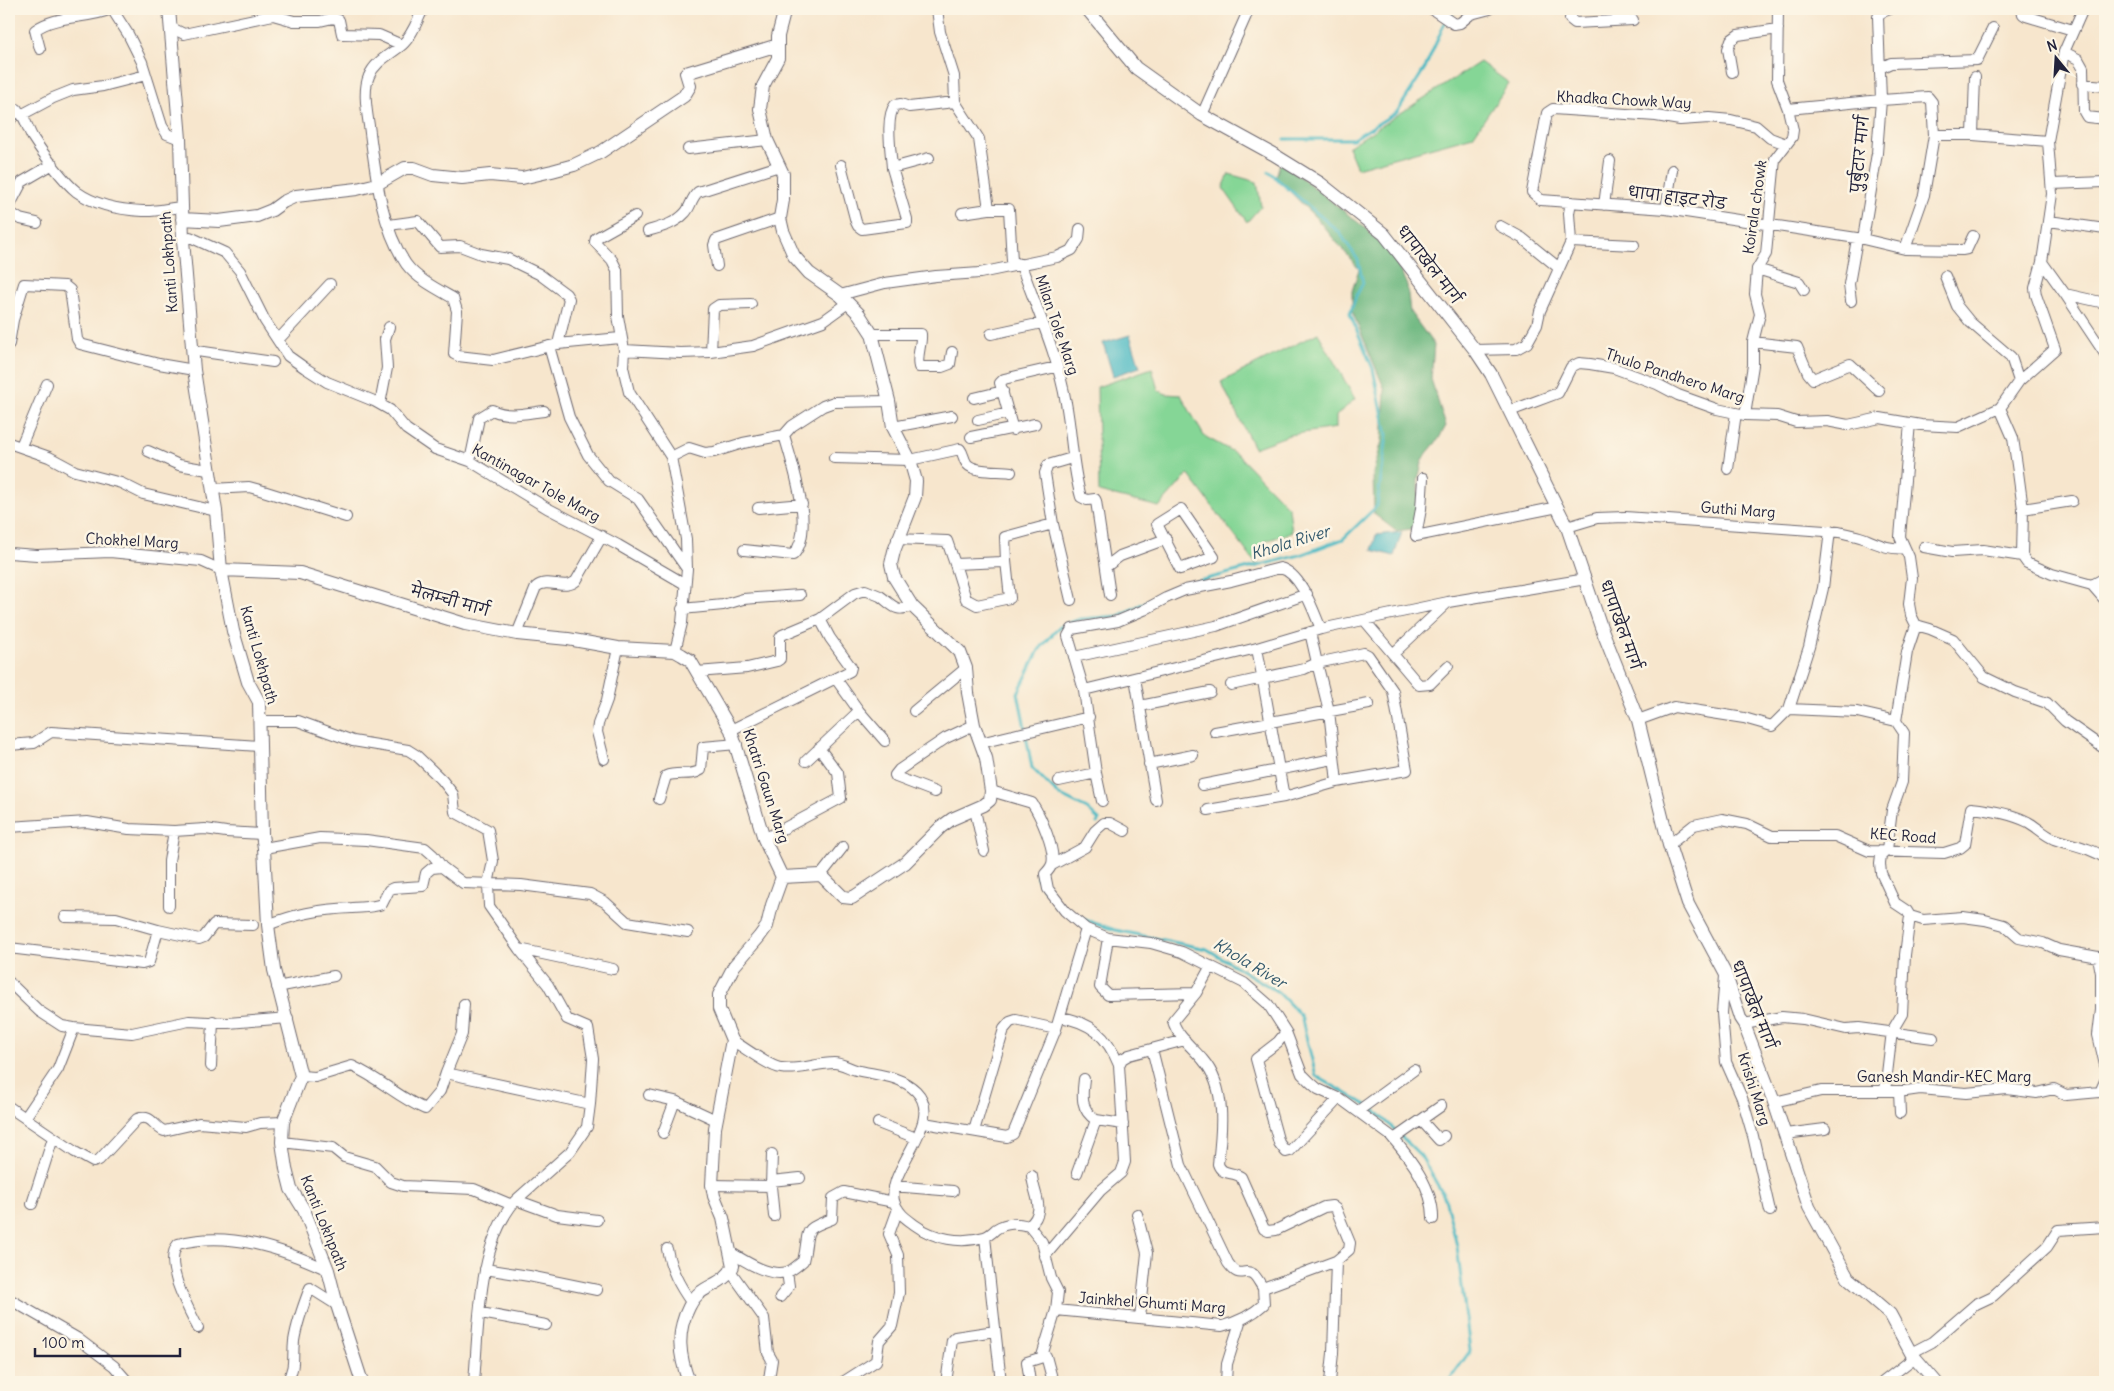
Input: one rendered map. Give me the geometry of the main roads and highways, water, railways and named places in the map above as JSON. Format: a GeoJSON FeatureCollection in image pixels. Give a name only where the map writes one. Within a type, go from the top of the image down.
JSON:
{"type":"FeatureCollection","features":[{"type":"Feature","properties":{"kind":"main road","name":"Kanti Lokhpath"},"geometry":{"type":"LineString","coordinates":[[170,9],[180,140],[181,213],[194,370],[208,470],[216,511],[221,570],[233,631],[248,682],[259,702],[262,834],[268,925],[277,987],[288,1018],[301,1076],[283,1122],[282,1142],[291,1189],[304,1210],[328,1270],[337,1305],[362,1382]]}},
{"type":"Feature","properties":{"kind":"main road"},"geometry":{"type":"LineString","coordinates":[[689,1382],[680,1347],[680,1328],[691,1302],[698,1293],[731,1272],[734,1266],[723,1218],[714,1196],[712,1185],[716,1120],[732,1040],[719,1010],[719,995],[734,966],[767,926],[782,877],[821,875],[843,897],[852,898],[905,863],[941,827],[952,819],[975,810],[990,800],[991,791],[986,758],[974,725],[966,668],[960,652],[912,606],[894,577],[891,564],[897,539],[915,497],[916,482],[910,460],[893,427],[889,401],[872,334],[859,314],[844,299],[809,273],[794,256],[780,218],[783,174],[767,140],[760,109],[760,96],[763,86],[778,58],[778,36],[785,9]]}},
{"type":"Feature","properties":{"kind":"main road","name":"धापाखेल मार्ग"},"geometry":{"type":"LineString","coordinates":[[1087,9],[1136,68],[1202,115],[1273,154],[1320,183],[1384,234],[1475,350],[1491,374],[1567,527],[1601,627],[1638,720],[1669,845],[1688,904],[1726,975],[1740,1018],[1774,1102],[1809,1207],[1848,1278],[1890,1314],[1912,1355],[1936,1382]]}},
{"type":"Feature","properties":{"kind":"main road"},"geometry":{"type":"LineString","coordinates":[[181,213],[219,221],[257,216],[272,210],[296,196],[357,189],[377,184],[405,168],[414,168],[433,175],[462,178],[490,175],[522,178],[574,165],[602,152],[684,96],[690,86],[686,73],[778,45]]}},
{"type":"Feature","properties":{"kind":"main road","name":"मेलम्ची मार्ग"},"geometry":{"type":"LineString","coordinates":[[221,570],[300,573],[427,614],[465,624],[517,634],[568,639],[618,648],[675,651]]}},
{"type":"Feature","properties":{"kind":"main road","name":"Khatri Gaun Marg"},"geometry":{"type":"LineString","coordinates":[[675,651],[690,660],[732,730],[764,839],[782,877]]}},
{"type":"Feature","properties":{"kind":"water"},"geometry":{"type":"Polygon","coordinates":[[[1130,335],[1140,367],[1113,376],[1103,343],[1130,335]]]}},
{"type":"Feature","properties":{"kind":"water"},"geometry":{"type":"Polygon","coordinates":[[[1402,532],[1394,556],[1372,550],[1376,535],[1402,532]]]}},
{"type":"Feature","properties":{"kind":"waterway","name":"Khola River"},"geometry":{"type":"LineString","coordinates":[[1285,139],[1353,139],[1397,112],[1425,68],[1446,20],[1456,9]]}},
{"type":"Feature","properties":{"kind":"waterway","name":"Khola River"},"geometry":{"type":"LineString","coordinates":[[1025,728],[1018,693],[1039,650],[1059,627],[1080,619],[1118,616],[1175,587],[1300,555],[1343,539],[1377,506],[1387,435],[1373,369],[1350,314],[1363,283],[1358,260],[1340,233],[1269,172]]}},
{"type":"Feature","properties":{"kind":"waterway","name":"Khola River"},"geometry":{"type":"LineString","coordinates":[[1026,736],[1032,768],[1059,795],[1087,809],[1099,820],[1097,823]]}},
{"type":"Feature","properties":{"kind":"waterway","name":"Khola River"},"geometry":{"type":"LineString","coordinates":[[1044,889],[1037,878],[1040,865],[1048,861]]}},
{"type":"Feature","properties":{"kind":"waterway","name":"Khola River"},"geometry":{"type":"LineString","coordinates":[[1079,918],[1115,930],[1207,949],[1278,992],[1301,1016],[1316,1076],[1375,1110],[1421,1156],[1445,1198],[1457,1246],[1470,1351],[1448,1382]]}}]}
